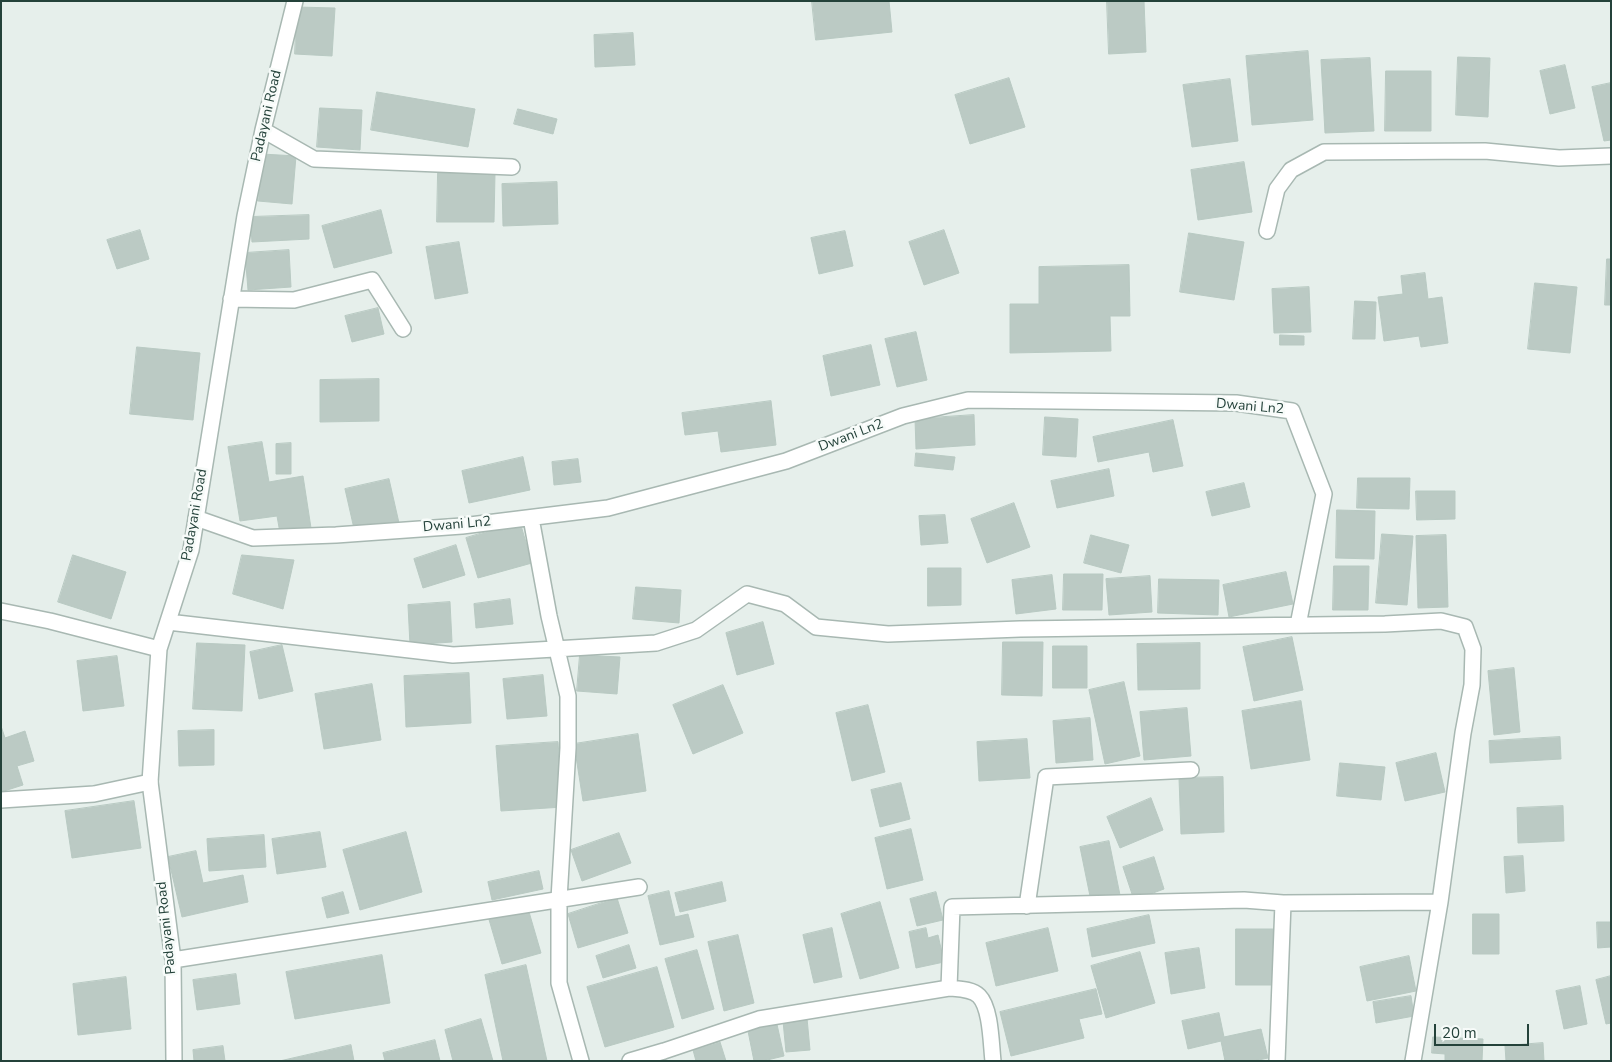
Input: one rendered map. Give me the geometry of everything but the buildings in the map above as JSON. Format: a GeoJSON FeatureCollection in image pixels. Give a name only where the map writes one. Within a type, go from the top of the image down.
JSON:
{"type":"FeatureCollection","features":[{"type":"Feature","properties":{"kind":"street","name":"Padayani Road"},"geometry":{"type":"LineString","coordinates":[[174,1061],[173,960],[150,782],[159,649],[191,550],[245,216],[263,130],[295,1]]}},
{"type":"Feature","properties":{"kind":"street"},"geometry":{"type":"LineString","coordinates":[[263,130],[314,159],[512,167]]}},
{"type":"Feature","properties":{"kind":"street"},"geometry":{"type":"LineString","coordinates":[[1267,231],[1277,189],[1291,170],[1324,152],[1485,151],[1559,158],[1611,156]]}},
{"type":"Feature","properties":{"kind":"street"},"geometry":{"type":"LineString","coordinates":[[231,299],[294,300],[372,280],[403,330]]}},
{"type":"Feature","properties":{"kind":"street","name":"Dwani Ln2"},"geometry":{"type":"LineString","coordinates":[[196,518],[253,538],[336,535],[462,526],[608,508],[786,461],[903,416],[968,400],[1236,403],[1292,411],[1324,494],[1298,625]]}},
{"type":"Feature","properties":{"kind":"street"},"geometry":{"type":"LineString","coordinates":[[531,518],[549,616],[568,696],[568,748],[560,900],[559,983],[581,1061]]}},
{"type":"Feature","properties":{"kind":"street"},"geometry":{"type":"LineString","coordinates":[[168,622],[453,655],[656,643],[696,630],[747,594],[785,604],[816,627],[888,634],[1385,624],[1441,621],[1465,626],[1473,649],[1472,685],[1463,733],[1440,902],[1413,1061]]}},
{"type":"Feature","properties":{"kind":"street"},"geometry":{"type":"LineString","coordinates":[[1,611],[50,621],[159,649]]}},
{"type":"Feature","properties":{"kind":"street"},"geometry":{"type":"LineString","coordinates":[[1027,906],[1046,777],[1191,770]]}},
{"type":"Feature","properties":{"kind":"street"},"geometry":{"type":"LineString","coordinates":[[1,800],[94,794],[150,782]]}},
{"type":"Feature","properties":{"kind":"street"},"geometry":{"type":"LineString","coordinates":[[173,960],[639,887]]}},
{"type":"Feature","properties":{"kind":"street"},"geometry":{"type":"LineString","coordinates":[[950,988],[952,908],[1244,900],[1283,903],[1440,902]]}},
{"type":"Feature","properties":{"kind":"street"},"geometry":{"type":"LineString","coordinates":[[1277,1061],[1283,903]]}},
{"type":"Feature","properties":{"kind":"street"},"geometry":{"type":"LineString","coordinates":[[630,1061],[759,1019],[950,988],[964,989],[979,996],[987,1011],[993,1061]]}}]}
